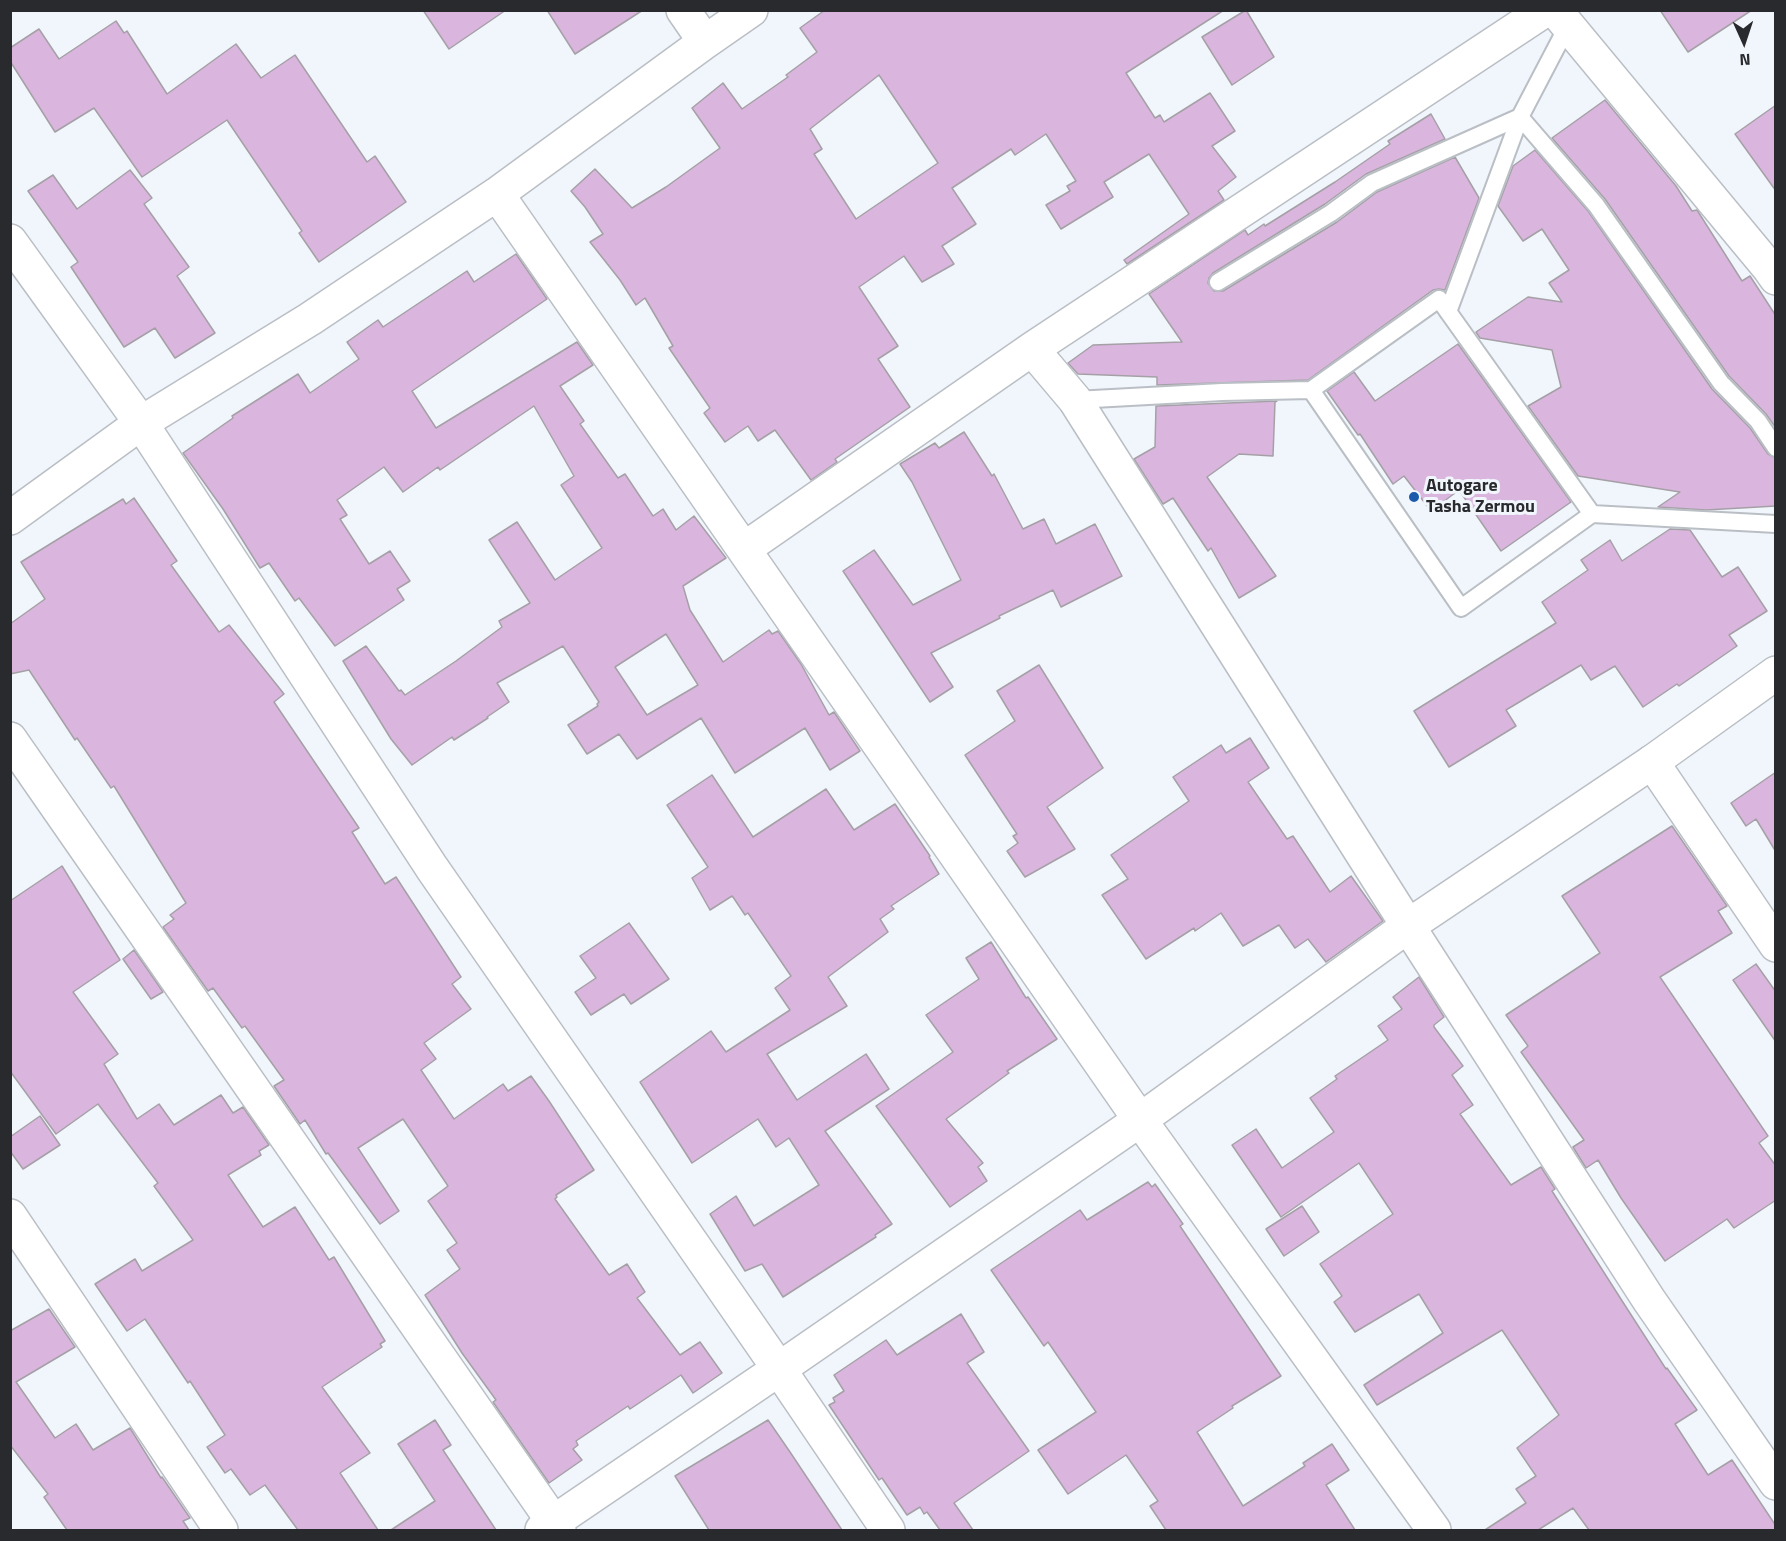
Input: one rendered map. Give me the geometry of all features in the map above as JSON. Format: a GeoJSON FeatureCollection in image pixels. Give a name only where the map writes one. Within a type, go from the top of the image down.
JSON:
{"type":"FeatureCollection","features":[{"type":"Feature","properties":{"kind":"street"},"geometry":{"type":"LineString","coordinates":[[683,10],[705,42]]}},
{"type":"Feature","properties":{"kind":"street"},"geometry":{"type":"LineString","coordinates":[[10,518],[141,423],[310,319],[496,194],[751,10]]}},
{"type":"Feature","properties":{"kind":"street"},"geometry":{"type":"LineString","coordinates":[[744,549],[1032,349],[1555,16],[1774,270]]}},
{"type":"Feature","properties":{"kind":"street"},"geometry":{"type":"LineString","coordinates":[[496,194],[1140,1120],[1434,1530]]}},
{"type":"Feature","properties":{"kind":"street"},"geometry":{"type":"LineString","coordinates":[[10,241],[141,423],[432,868],[888,1530]]}},
{"type":"Feature","properties":{"kind":"street"},"geometry":{"type":"LineString","coordinates":[[1032,349],[1075,400],[1408,927],[1649,1300],[1776,1483]]}},
{"type":"Feature","properties":{"kind":"street"},"geometry":{"type":"LineString","coordinates":[[10,739],[551,1528],[1140,1120],[1408,927],[1652,762],[1776,673]]}},
{"type":"Feature","properties":{"kind":"street"},"geometry":{"type":"LineString","coordinates":[[1652,762],[1776,945]]}},
{"type":"Feature","properties":{"kind":"street"},"geometry":{"type":"LineString","coordinates":[[10,1216],[221,1530]]}},
{"type":"Feature","properties":{"kind":"lane"},"geometry":{"type":"LineString","coordinates":[[1448,312],[1555,16]]}},
{"type":"Feature","properties":{"kind":"lane"},"geometry":{"type":"LineString","coordinates":[[1218,282],[1331,213],[1372,183],[1520,117]]}},
{"type":"Feature","properties":{"kind":"lane"},"geometry":{"type":"LineString","coordinates":[[1520,117],[1596,205],[1721,383],[1758,421],[1776,448]]}},
{"type":"Feature","properties":{"kind":"lane"},"geometry":{"type":"LineString","coordinates":[[1075,400],[1311,390],[1438,299],[1592,514]]}},
{"type":"Feature","properties":{"kind":"lane"},"geometry":{"type":"LineString","coordinates":[[1311,390],[1461,608],[1592,514],[1776,524]]}},
{"type":"Feature","properties":{"kind":"building"},"geometry":{"type":"Polygon","coordinates":[[[423,10],[506,10],[449,49],[423,10]]]}},
{"type":"Feature","properties":{"kind":"building"},"geometry":{"type":"Polygon","coordinates":[[[547,10],[643,10],[575,54],[547,10]]]}},
{"type":"Feature","properties":{"kind":"building"},"geometry":{"type":"Polygon","coordinates":[[[825,10],[1224,10],[1126,73],[1155,118],[1160,115],[1164,122],[1210,93],[1235,131],[1212,146],[1236,177],[1218,191],[1224,200],[1127,264],[1124,260],[1189,214],[1149,154],[1104,182],[1113,197],[1061,229],[1046,205],[1070,191],[1067,186],[1076,181],[1046,134],[1015,155],[1011,149],[952,188],[976,224],[942,246],[954,264],[922,282],[904,256],[859,287],[898,346],[878,359],[910,407],[835,459],[837,462],[811,480],[775,430],[758,441],[748,426],[725,442],[704,413],[710,408],[669,348],[673,346],[645,298],[636,305],[620,280],[590,242],[603,234],[571,191],[595,169],[632,208],[666,187],[720,148],[692,108],[723,83],[742,109],[788,77],[786,75],[817,52],[800,28],[825,10]],[[879,75],[810,129],[822,149],[814,154],[856,219],[938,163],[879,75]]]}},
{"type":"Feature","properties":{"kind":"building"},"geometry":{"type":"Polygon","coordinates":[[[1246,10],[1274,57],[1232,85],[1202,37],[1246,10]]]}},
{"type":"Feature","properties":{"kind":"building"},"geometry":{"type":"Polygon","coordinates":[[[1660,10],[1752,10],[1688,52],[1660,10]]]}},
{"type":"Feature","properties":{"kind":"building"},"geometry":{"type":"Polygon","coordinates":[[[116,21],[124,33],[127,31],[167,94],[236,44],[261,78],[295,55],[367,162],[375,156],[406,202],[319,262],[299,233],[302,231],[227,120],[142,177],[94,108],[55,132],[10,61],[10,48],[39,29],[59,59],[116,21]]]}},
{"type":"Feature","properties":{"kind":"building"},"geometry":{"type":"Polygon","coordinates":[[[1605,100],[1676,186],[1692,211],[1697,210],[1742,281],[1750,276],[1776,316],[1776,428],[1766,414],[1729,376],[1605,199],[1552,138],[1605,100]]]}},
{"type":"Feature","properties":{"kind":"building"},"geometry":{"type":"Polygon","coordinates":[[[1776,105],[1776,191],[1735,134],[1776,105]]]}},
{"type":"Feature","properties":{"kind":"building"},"geometry":{"type":"Polygon","coordinates":[[[1431,114],[1445,139],[1366,174],[1325,204],[1213,273],[1208,283],[1214,291],[1223,291],[1337,222],[1377,192],[1455,157],[1479,198],[1445,290],[1433,290],[1308,380],[1157,385],[1157,377],[1078,374],[1068,363],[1093,345],[1182,342],[1149,294],[1245,230],[1248,235],[1264,224],[1265,226],[1335,182],[1390,144],[1388,141],[1431,114]]]}},
{"type":"Feature","properties":{"kind":"building"},"geometry":{"type":"Polygon","coordinates":[[[1535,150],[1588,211],[1712,389],[1750,428],[1768,454],[1776,458],[1776,506],[1706,510],[1658,507],[1680,492],[1578,476],[1528,406],[1561,387],[1552,350],[1480,338],[1476,332],[1528,297],[1562,302],[1549,283],[1569,270],[1542,229],[1523,241],[1498,206],[1513,166],[1535,150]]]}},
{"type":"Feature","properties":{"kind":"building"},"geometry":{"type":"Polygon","coordinates":[[[130,170],[152,198],[144,204],[189,267],[177,276],[215,333],[175,358],[155,328],[124,347],[71,267],[78,262],[28,191],[53,175],[77,209],[130,170]]]}},
{"type":"Feature","properties":{"kind":"building"},"geometry":{"type":"Polygon","coordinates":[[[516,254],[547,299],[412,391],[436,428],[577,342],[593,365],[560,386],[584,421],[580,424],[618,478],[625,474],[653,516],[663,509],[676,530],[694,516],[726,558],[683,586],[690,610],[723,662],[769,630],[772,634],[778,631],[801,664],[829,715],[834,712],[860,751],[830,770],[805,728],[735,773],[701,718],[637,759],[619,734],[587,754],[568,725],[598,706],[599,702],[563,646],[497,683],[509,702],[488,718],[454,740],[452,737],[412,765],[391,739],[343,661],[366,646],[399,691],[401,690],[405,695],[502,627],[499,621],[530,603],[489,540],[517,522],[555,580],[602,548],[561,485],[574,476],[534,406],[440,470],[438,467],[403,492],[384,467],[337,500],[347,515],[340,519],[369,564],[390,551],[410,581],[397,589],[404,600],[335,646],[299,598],[295,601],[269,563],[260,568],[223,509],[183,453],[233,418],[232,416],[298,374],[310,393],[359,359],[347,342],[378,320],[383,327],[467,271],[474,282],[516,254]],[[666,634],[615,667],[647,715],[698,685],[666,634]]]}},
{"type":"Feature","properties":{"kind":"building"},"geometry":{"type":"Polygon","coordinates":[[[1458,344],[1571,502],[1501,551],[1459,490],[1431,511],[1404,476],[1393,484],[1360,434],[1358,435],[1327,391],[1354,372],[1375,401],[1458,344]]]}},
{"type":"Feature","properties":{"kind":"building"},"geometry":{"type":"Polygon","coordinates":[[[1277,401],[1275,402],[1273,456],[1239,454],[1207,477],[1276,576],[1239,598],[1211,548],[1208,551],[1173,498],[1163,504],[1134,459],[1155,447],[1156,406],[1277,401]]]}},
{"type":"Feature","properties":{"kind":"building"},"geometry":{"type":"Polygon","coordinates":[[[964,432],[992,476],[994,474],[1023,529],[1044,519],[1056,544],[1095,524],[1122,576],[1061,607],[1053,590],[931,653],[953,687],[930,702],[843,571],[874,550],[913,605],[961,580],[912,482],[900,464],[935,443],[939,448],[964,432]]]}},
{"type":"Feature","properties":{"kind":"building"},"geometry":{"type":"Polygon","coordinates":[[[134,498],[177,561],[171,565],[219,632],[229,625],[284,694],[274,702],[359,828],[352,832],[385,884],[396,877],[461,977],[452,984],[471,1009],[424,1043],[436,1059],[421,1070],[454,1119],[503,1084],[508,1091],[531,1076],[594,1170],[556,1195],[555,1199],[609,1275],[627,1264],[645,1292],[637,1298],[680,1355],[700,1342],[722,1373],[693,1393],[681,1375],[630,1409],[628,1406],[576,1441],[578,1445],[573,1449],[582,1460],[549,1483],[493,1402],[496,1400],[462,1353],[425,1295],[460,1269],[447,1250],[457,1243],[428,1201],[448,1186],[403,1119],[358,1148],[399,1211],[380,1224],[328,1153],[326,1154],[305,1120],[300,1124],[274,1086],[284,1080],[245,1026],[242,1028],[213,988],[208,991],[163,927],[174,919],[170,915],[186,903],[114,786],[111,788],[77,738],[75,740],[29,670],[10,674],[10,624],[45,599],[21,562],[123,499],[126,504],[134,498]]]}},
{"type":"Feature","properties":{"kind":"building"},"geometry":{"type":"Polygon","coordinates":[[[1670,529],[1690,530],[1722,577],[1738,567],[1767,611],[1729,635],[1737,646],[1679,686],[1677,684],[1643,707],[1615,666],[1591,680],[1581,665],[1506,710],[1516,726],[1449,767],[1414,711],[1556,623],[1542,602],[1588,570],[1581,560],[1610,540],[1622,561],[1670,529]]]}},
{"type":"Feature","properties":{"kind":"building"},"geometry":{"type":"Polygon","coordinates":[[[1039,665],[1103,768],[1047,807],[1075,849],[1025,877],[1007,851],[1018,843],[1013,836],[1017,834],[965,755],[1015,721],[997,691],[1039,665]]]}},
{"type":"Feature","properties":{"kind":"building"},"geometry":{"type":"Polygon","coordinates":[[[1250,738],[1269,768],[1248,782],[1287,839],[1293,836],[1330,892],[1351,876],[1383,921],[1326,962],[1308,939],[1295,948],[1279,925],[1243,946],[1221,913],[1146,959],[1102,895],[1128,879],[1111,855],[1189,801],[1173,777],[1221,745],[1226,753],[1250,738]]]}},
{"type":"Feature","properties":{"kind":"building"},"geometry":{"type":"Polygon","coordinates":[[[1776,772],[1776,852],[1756,819],[1746,826],[1731,803],[1776,772]]]}},
{"type":"Feature","properties":{"kind":"building"},"geometry":{"type":"Polygon","coordinates":[[[712,775],[753,837],[826,789],[854,830],[895,804],[930,856],[939,874],[891,906],[894,909],[880,919],[888,932],[828,977],[847,1006],[767,1054],[797,1100],[866,1054],[889,1089],[825,1131],[892,1224],[875,1235],[876,1237],[783,1297],[762,1264],[745,1271],[710,1214],[736,1196],[754,1226],[819,1185],[789,1138],[776,1147],[758,1119],[692,1163],[640,1082],[711,1031],[726,1052],[790,1010],[775,988],[791,976],[748,913],[745,915],[732,896],[710,910],[692,878],[708,867],[667,805],[712,775]]]}},
{"type":"Feature","properties":{"kind":"building"},"geometry":{"type":"Polygon","coordinates":[[[1672,826],[1727,906],[1718,911],[1732,933],[1660,977],[1768,1136],[1759,1143],[1776,1166],[1776,1200],[1734,1228],[1727,1219],[1665,1261],[1621,1198],[1598,1160],[1586,1168],[1573,1147],[1584,1140],[1521,1052],[1528,1046],[1506,1015],[1600,953],[1562,896],[1672,826]]]}},
{"type":"Feature","properties":{"kind":"building"},"geometry":{"type":"Polygon","coordinates":[[[62,866],[120,960],[73,992],[118,1054],[104,1064],[137,1119],[159,1104],[174,1125],[221,1095],[233,1113],[243,1107],[269,1145],[259,1151],[261,1155],[228,1175],[263,1227],[295,1207],[329,1260],[334,1257],[385,1341],[380,1344],[382,1347],[322,1387],[370,1453],[340,1473],[378,1530],[298,1530],[265,1485],[250,1495],[231,1469],[225,1473],[207,1447],[225,1435],[190,1381],[188,1383],[145,1319],[127,1331],[95,1284],[135,1259],[142,1271],[193,1240],[154,1186],[158,1183],[98,1104],[56,1134],[10,1071],[10,901],[62,866]]]}},
{"type":"Feature","properties":{"kind":"building"},"geometry":{"type":"Polygon","coordinates":[[[629,923],[669,979],[631,1004],[624,994],[591,1015],[575,992],[596,978],[580,956],[629,923]]]}},
{"type":"Feature","properties":{"kind":"building"},"geometry":{"type":"Polygon","coordinates":[[[991,942],[1026,998],[1028,997],[1057,1039],[1007,1071],[1009,1073],[946,1119],[983,1163],[978,1167],[987,1181],[950,1207],[876,1106],[953,1052],[926,1015],[979,979],[966,958],[991,942]]]}},
{"type":"Feature","properties":{"kind":"building"},"geometry":{"type":"Polygon","coordinates":[[[134,950],[163,992],[151,999],[123,959],[134,950]]]}},
{"type":"Feature","properties":{"kind":"building"},"geometry":{"type":"Polygon","coordinates":[[[1756,964],[1776,992],[1776,1042],[1733,980],[1756,964]]]}},
{"type":"Feature","properties":{"kind":"building"},"geometry":{"type":"Polygon","coordinates":[[[1419,977],[1444,1017],[1434,1027],[1463,1066],[1452,1075],[1473,1105],[1460,1114],[1511,1185],[1541,1167],[1555,1189],[1552,1191],[1626,1307],[1666,1369],[1697,1410],[1675,1424],[1708,1475],[1732,1460],[1776,1526],[1776,1530],[1589,1530],[1573,1508],[1538,1530],[1485,1530],[1526,1503],[1516,1489],[1536,1476],[1517,1448],[1559,1415],[1502,1330],[1377,1405],[1364,1385],[1443,1333],[1419,1294],[1355,1332],[1334,1302],[1342,1296],[1320,1264],[1393,1214],[1359,1163],[1281,1217],[1232,1145],[1256,1129],[1282,1168],[1334,1132],[1310,1098],[1337,1079],[1335,1076],[1388,1040],[1378,1026],[1402,1009],[1393,997],[1419,977]]]}},
{"type":"Feature","properties":{"kind":"building"},"geometry":{"type":"Polygon","coordinates":[[[40,1116],[60,1145],[23,1169],[10,1151],[10,1137],[40,1116]]]}},
{"type":"Feature","properties":{"kind":"building"},"geometry":{"type":"Polygon","coordinates":[[[1148,1182],[1152,1187],[1155,1184],[1183,1224],[1180,1226],[1281,1376],[1232,1406],[1233,1408],[1197,1432],[1243,1506],[1305,1466],[1303,1463],[1332,1444],[1349,1470],[1326,1485],[1355,1530],[1166,1530],[1150,1506],[1158,1501],[1126,1455],[1068,1494],[1038,1450],[1096,1412],[1048,1342],[1044,1346],[991,1270],[1080,1210],[1087,1220],[1148,1182]]]}},
{"type":"Feature","properties":{"kind":"building"},"geometry":{"type":"Polygon","coordinates":[[[1302,1206],[1319,1232],[1284,1256],[1266,1229],[1302,1206]]]}},
{"type":"Feature","properties":{"kind":"building"},"geometry":{"type":"Polygon","coordinates":[[[49,1309],[75,1347],[16,1382],[55,1438],[76,1424],[93,1450],[130,1428],[161,1478],[190,1518],[183,1521],[189,1530],[67,1530],[44,1497],[48,1494],[10,1445],[10,1331],[49,1309]]]}},
{"type":"Feature","properties":{"kind":"building"},"geometry":{"type":"Polygon","coordinates":[[[961,1314],[984,1352],[967,1363],[1029,1451],[954,1503],[973,1530],[940,1530],[927,1512],[924,1514],[920,1507],[907,1515],[882,1478],[879,1480],[829,1405],[835,1402],[833,1398],[844,1391],[834,1375],[886,1340],[897,1355],[961,1314]]]}},
{"type":"Feature","properties":{"kind":"building"},"geometry":{"type":"Polygon","coordinates":[[[435,1420],[451,1445],[443,1450],[496,1530],[391,1530],[435,1501],[398,1444],[435,1420]]]}},
{"type":"Feature","properties":{"kind":"building"},"geometry":{"type":"Polygon","coordinates":[[[768,1420],[842,1530],[709,1530],[675,1476],[768,1420]]]}},
{"type":"Feature","properties":{"kind":"place","name":"Autogare Tasha Zermou"},"geometry":{"type":"Point","coordinates":[1414,497]}}]}
